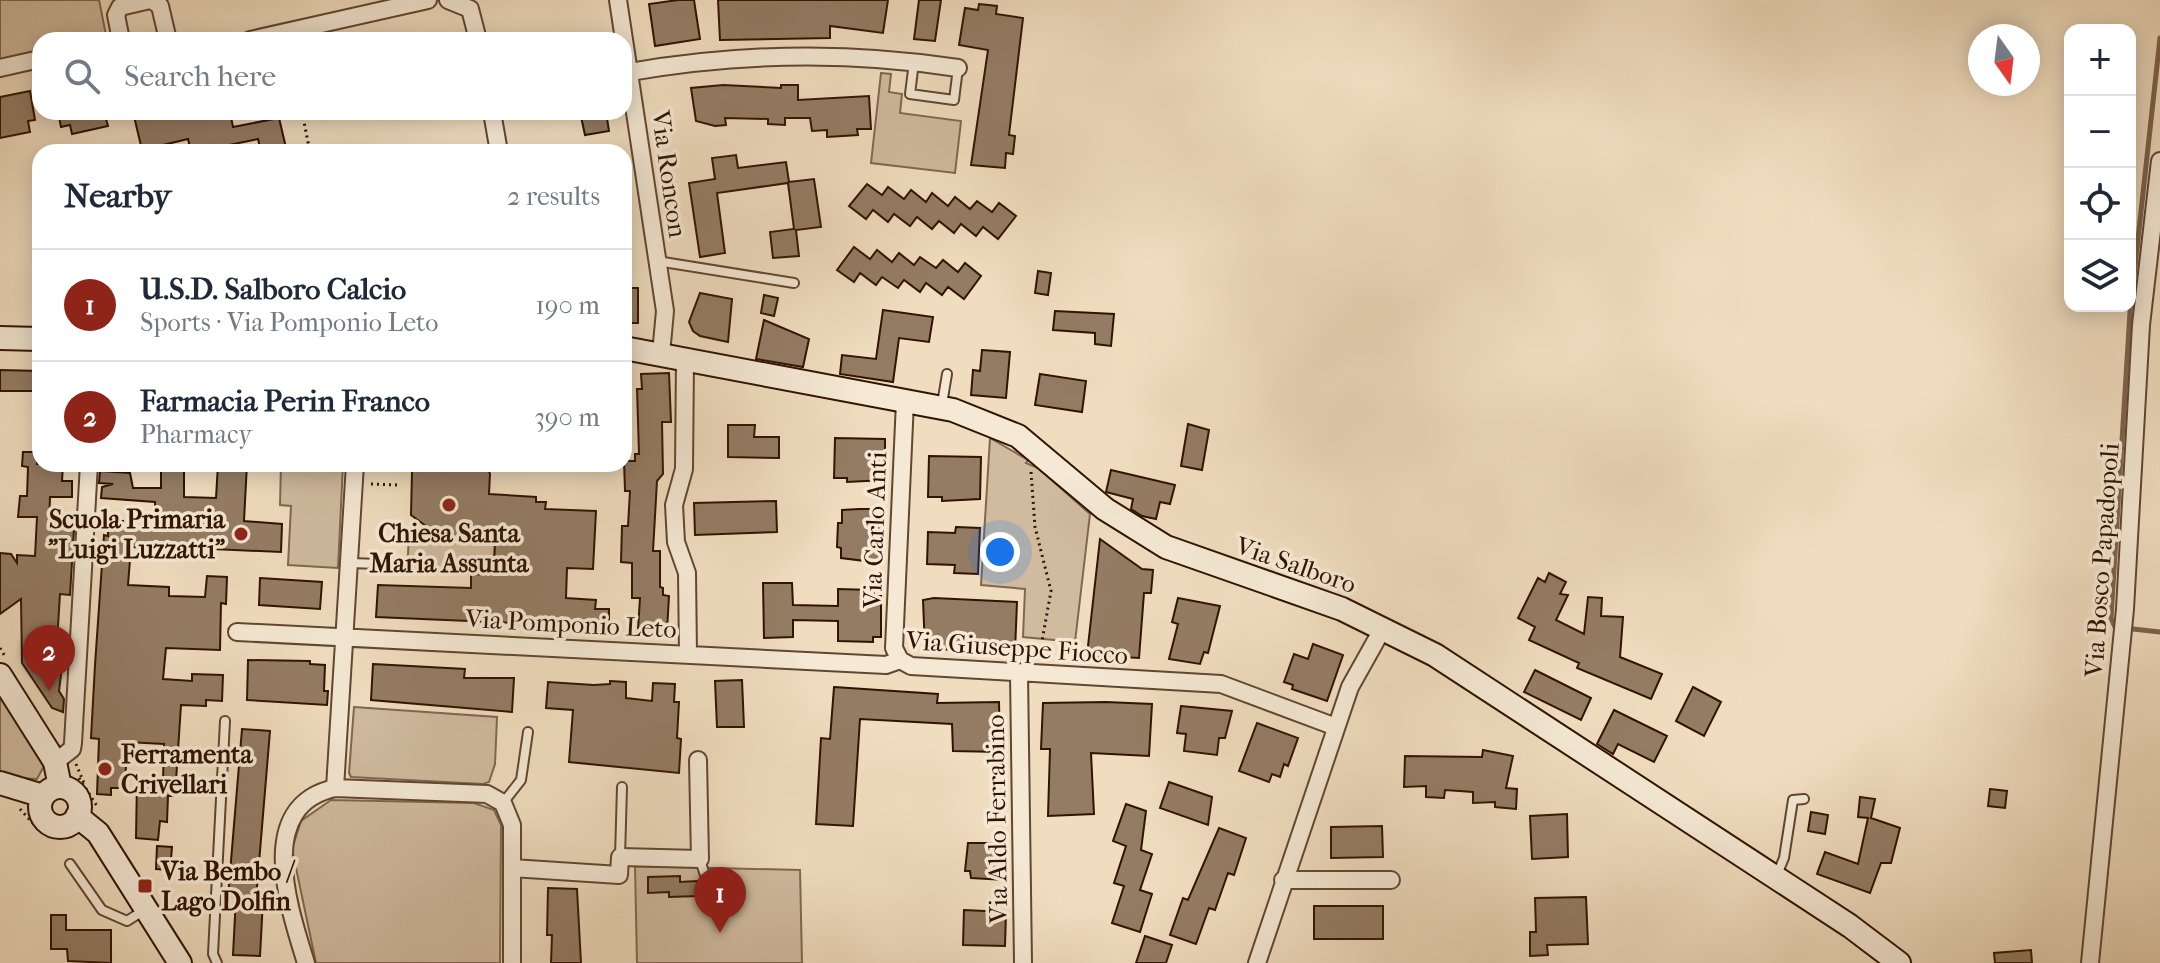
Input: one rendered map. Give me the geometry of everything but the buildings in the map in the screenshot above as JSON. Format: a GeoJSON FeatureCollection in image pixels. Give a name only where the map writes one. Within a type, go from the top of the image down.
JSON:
{"type":"FeatureCollection","features":[{"type":"Feature","properties":{"kind":"street"},"geometry":{"type":"LineString","coordinates":[[119,32],[116,15],[120,7],[151,0],[160,6],[166,32]]}},
{"type":"Feature","properties":{"kind":"street"},"geometry":{"type":"LineString","coordinates":[[286,32],[428,0]]}},
{"type":"Feature","properties":{"kind":"street"},"geometry":{"type":"LineString","coordinates":[[448,0],[470,9],[476,32]]}},
{"type":"Feature","properties":{"kind":"street","name":"Via Roncon"},"geometry":{"type":"LineString","coordinates":[[618,0],[623,32]]}},
{"type":"Feature","properties":{"kind":"street"},"geometry":{"type":"LineString","coordinates":[[632,72],[693,61],[840,55],[958,68]]}},
{"type":"Feature","properties":{"kind":"street"},"geometry":{"type":"LineString","coordinates":[[0,68],[32,61]]}},
{"type":"Feature","properties":{"kind":"street","name":"Via Roncon"},"geometry":{"type":"LineString","coordinates":[[632,86],[666,324],[661,354]]}},
{"type":"Feature","properties":{"kind":"street"},"geometry":{"type":"LineString","coordinates":[[493,120],[498,144]]}},
{"type":"Feature","properties":{"kind":"street","name":"Via Bosco Papadopoli"},"geometry":{"type":"LineString","coordinates":[[2090,963],[2125,609],[2141,325],[2160,161]]}},
{"type":"Feature","properties":{"kind":"street"},"geometry":{"type":"LineString","coordinates":[[0,338],[32,339]]}},
{"type":"Feature","properties":{"kind":"street","name":"Via Salboro"},"geometry":{"type":"LineString","coordinates":[[632,349],[941,408],[1018,436],[1105,509],[1166,547],[1342,609],[1435,655],[1776,878],[1899,963]]}},
{"type":"Feature","properties":{"kind":"street","name":"Via Pomponio Leto"},"geometry":{"type":"LineString","coordinates":[[237,632],[688,654],[687,573],[676,542],[674,505],[684,469],[685,359]]}},
{"type":"Feature","properties":{"kind":"street","name":"Via Carlo Anti"},"geometry":{"type":"LineString","coordinates":[[900,660],[894,648],[905,401]]}},
{"type":"Feature","properties":{"kind":"street"},"geometry":{"type":"LineString","coordinates":[[55,762],[72,749],[73,743],[89,472]]}},
{"type":"Feature","properties":{"kind":"street"},"geometry":{"type":"LineString","coordinates":[[335,788],[355,472]]}},
{"type":"Feature","properties":{"kind":"street"},"geometry":{"type":"LineString","coordinates":[[1257,963],[1350,687],[1383,628]]}},
{"type":"Feature","properties":{"kind":"street","name":"Via Giuseppe Fiocco"},"geometry":{"type":"LineString","coordinates":[[688,654],[886,665],[900,660],[911,666],[1221,684],[1336,727]]}},
{"type":"Feature","properties":{"kind":"street"},"geometry":{"type":"LineString","coordinates":[[3,666],[55,762],[60,786],[42,814],[50,823],[98,833],[180,963]]}},
{"type":"Feature","properties":{"kind":"street","name":"Via Aldo Ferrabino"},"geometry":{"type":"LineString","coordinates":[[1019,674],[1023,963]]}},
{"type":"Feature","properties":{"kind":"street"},"geometry":{"type":"LineString","coordinates":[[512,868],[619,875],[620,857],[702,867],[698,760]]}},
{"type":"Feature","properties":{"kind":"street"},"geometry":{"type":"LineString","coordinates":[[0,783],[60,786],[75,794],[80,805],[78,827]]}},
{"type":"Feature","properties":{"kind":"street"},"geometry":{"type":"LineString","coordinates":[[306,963],[285,872],[284,838],[294,812],[322,791],[335,788],[487,794],[503,803],[512,825],[512,963]]}},
{"type":"Feature","properties":{"kind":"street"},"geometry":{"type":"LineString","coordinates":[[1283,880],[1391,880]]}},
{"type":"Feature","properties":{"kind":"lane"},"geometry":{"type":"LineString","coordinates":[[914,61],[910,94],[954,100],[958,68]]}},
{"type":"Feature","properties":{"kind":"lane"},"geometry":{"type":"LineString","coordinates":[[657,261],[794,283]]}},
{"type":"Feature","properties":{"kind":"lane"},"geometry":{"type":"LineString","coordinates":[[941,408],[947,374]]}},
{"type":"Feature","properties":{"kind":"lane"},"geometry":{"type":"LineString","coordinates":[[350,563],[379,564]]}},
{"type":"Feature","properties":{"kind":"lane"},"geometry":{"type":"LineString","coordinates":[[217,963],[213,954],[225,721]]}},
{"type":"Feature","properties":{"kind":"lane"},"geometry":{"type":"LineString","coordinates":[[503,803],[521,780],[526,765],[528,732]]}},
{"type":"Feature","properties":{"kind":"lane"},"geometry":{"type":"LineString","coordinates":[[620,857],[622,787]]}},
{"type":"Feature","properties":{"kind":"lane"},"geometry":{"type":"LineString","coordinates":[[1776,878],[1784,858],[1793,800],[1804,799]]}},
{"type":"Feature","properties":{"kind":"lane"},"geometry":{"type":"LineString","coordinates":[[70,864],[102,910],[127,921],[147,909]]}},
{"type":"Feature","properties":{"kind":"path"},"geometry":{"type":"LineString","coordinates":[[304,120],[308,144]]}},
{"type":"Feature","properties":{"kind":"path"},"geometry":{"type":"LineString","coordinates":[[1031,467],[1035,527],[1051,591],[1042,641]]}},
{"type":"Feature","properties":{"kind":"path"},"geometry":{"type":"LineString","coordinates":[[362,483],[399,485]]}},
{"type":"Feature","properties":{"kind":"path"},"geometry":{"type":"LineString","coordinates":[[0,648],[3,666]]}},
{"type":"Feature","properties":{"kind":"path"},"geometry":{"type":"LineString","coordinates":[[60,786],[84,784]]}},
{"type":"Feature","properties":{"kind":"path"},"geometry":{"type":"LineString","coordinates":[[14,805],[39,830],[54,836],[78,827]]}},
{"type":"Feature","properties":{"kind":"shaded area"},"geometry":{"type":"Polygon","coordinates":[[[0,0],[99,0],[105,32],[32,32],[32,52],[0,59],[0,0]]]}},
{"type":"Feature","properties":{"kind":"shaded area"},"geometry":{"type":"Polygon","coordinates":[[[881,73],[891,74],[889,92],[902,94],[900,113],[961,121],[955,173],[871,163],[881,73]]]}},
{"type":"Feature","properties":{"kind":"shaded area"},"geometry":{"type":"Polygon","coordinates":[[[990,438],[1028,460],[1026,463],[1038,468],[1090,514],[1075,642],[1023,637],[1025,589],[981,585],[990,438]]]}},
{"type":"Feature","properties":{"kind":"shaded area"},"geometry":{"type":"Polygon","coordinates":[[[281,472],[343,472],[338,568],[288,565],[291,506],[280,505],[281,472]]]}},
{"type":"Feature","properties":{"kind":"shaded area"},"geometry":{"type":"Polygon","coordinates":[[[409,536],[495,540],[493,575],[407,571],[409,536]]]}},
{"type":"Feature","properties":{"kind":"shaded area"},"geometry":{"type":"Polygon","coordinates":[[[0,692],[41,756],[44,766],[37,779],[0,777],[0,692]]]}},
{"type":"Feature","properties":{"kind":"shaded area"},"geometry":{"type":"Polygon","coordinates":[[[354,707],[497,717],[495,764],[489,782],[351,777],[354,707]]]}},
{"type":"Feature","properties":{"kind":"shaded area"},"geometry":{"type":"Polygon","coordinates":[[[331,800],[474,803],[494,810],[501,825],[500,963],[316,963],[292,849],[301,821],[331,800]]]}},
{"type":"Feature","properties":{"kind":"shaded area"},"geometry":{"type":"Polygon","coordinates":[[[635,866],[800,870],[802,963],[637,963],[635,866]]]}},
{"type":"Feature","properties":{"kind":"waterway"},"geometry":{"type":"LineString","coordinates":[[2115,627],[2111,618],[2130,312],[2160,38]]}},
{"type":"Feature","properties":{"kind":"waterway"},"geometry":{"type":"LineString","coordinates":[[2133,629],[2160,632]]}},
{"type":"Feature","properties":{"kind":"place","name":"Chiesa Santa Maria Assunta"},"geometry":{"type":"Point","coordinates":[449,505]}},
{"type":"Feature","properties":{"kind":"place","name":"Scuola Primaria \"Luigi Luzzatti\""},"geometry":{"type":"Point","coordinates":[241,534]}},
{"type":"Feature","properties":{"kind":"place","name":"Farmacia Perin Franco"},"geometry":{"type":"Point","coordinates":[49,691]}},
{"type":"Feature","properties":{"kind":"place","name":"Ferramenta Crivellari"},"geometry":{"type":"Point","coordinates":[105,769]}},
{"type":"Feature","properties":{"kind":"place","name":"Via Bembo / Lago Dolfin"},"geometry":{"type":"Point","coordinates":[145,886]}},
{"type":"Feature","properties":{"kind":"place","name":"U.S.D. Salboro Calcio"},"geometry":{"type":"Point","coordinates":[720,933]}}]}
